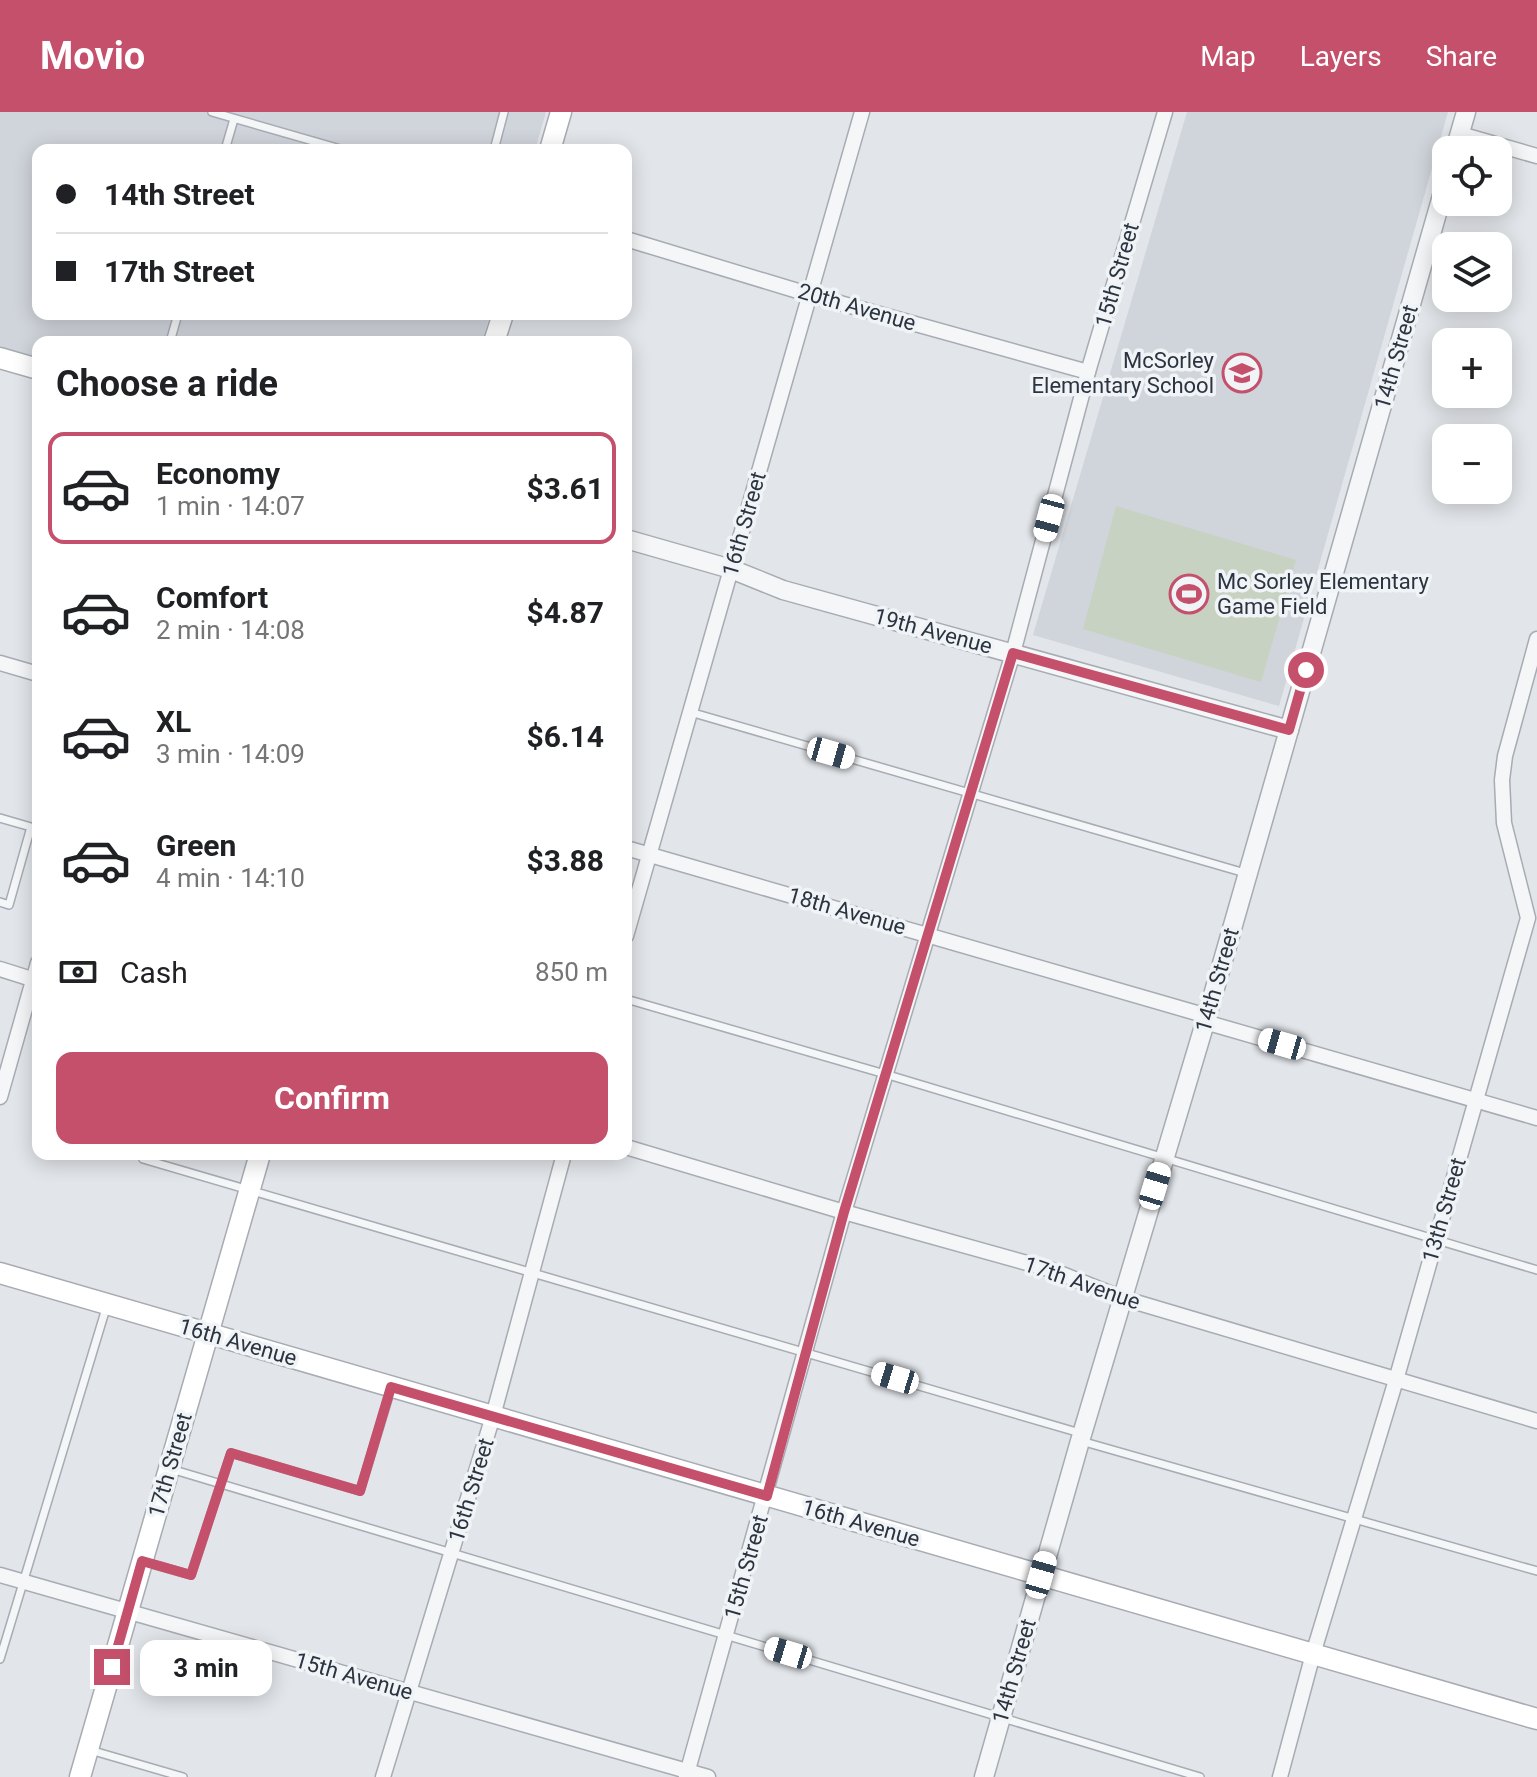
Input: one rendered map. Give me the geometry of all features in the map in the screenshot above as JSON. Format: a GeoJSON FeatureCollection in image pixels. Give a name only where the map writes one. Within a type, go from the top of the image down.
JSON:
{"type":"FeatureCollection","features":[{"type":"Feature","properties":{"kind":"main road"},"geometry":{"type":"LineString","coordinates":[[552,144],[561,112]]}},
{"type":"Feature","properties":{"kind":"main road"},"geometry":{"type":"LineString","coordinates":[[0,358],[32,367]]}},
{"type":"Feature","properties":{"kind":"main road","name":"17th Street"},"geometry":{"type":"LineString","coordinates":[[80,1777],[258,1160]]}},
{"type":"Feature","properties":{"kind":"main road","name":"16th Avenue"},"geometry":{"type":"LineString","coordinates":[[0,1273],[1537,1719]]}},
{"type":"Feature","properties":{"kind":"street","name":"16th Street"},"geometry":{"type":"LineString","coordinates":[[632,915],[862,112]]}},
{"type":"Feature","properties":{"kind":"street","name":"15th Street"},"geometry":{"type":"LineString","coordinates":[[687,1774],[844,1212],[1013,653],[1088,372],[1165,112]]}},
{"type":"Feature","properties":{"kind":"street"},"geometry":{"type":"LineString","coordinates":[[1460,136],[1466,112]]}},
{"type":"Feature","properties":{"kind":"street"},"geometry":{"type":"LineString","coordinates":[[1512,152],[1537,156]]}},
{"type":"Feature","properties":{"kind":"street","name":"14th Street"},"geometry":{"type":"LineString","coordinates":[[984,1777],[1436,216]]}},
{"type":"Feature","properties":{"kind":"street","name":"20th Avenue"},"geometry":{"type":"LineString","coordinates":[[632,241],[811,295],[1088,372]]}},
{"type":"Feature","properties":{"kind":"street","name":"19th Avenue"},"geometry":{"type":"LineString","coordinates":[[632,544],[731,569],[783,590],[1289,730]]}},
{"type":"Feature","properties":{"kind":"street","name":"13th Street"},"geometry":{"type":"LineString","coordinates":[[1280,1777],[1474,1099],[1533,917],[1504,823],[1502,780],[1505,756],[1537,639]]}},
{"type":"Feature","properties":{"kind":"street"},"geometry":{"type":"LineString","coordinates":[[0,663],[32,672]]}},
{"type":"Feature","properties":{"kind":"street","name":"18th Avenue"},"geometry":{"type":"LineString","coordinates":[[632,850],[929,934],[1537,1118]]}},
{"type":"Feature","properties":{"kind":"street"},"geometry":{"type":"LineString","coordinates":[[0,969],[32,979]]}},
{"type":"Feature","properties":{"kind":"street"},"geometry":{"type":"LineString","coordinates":[[0,1097],[32,993]]}},
{"type":"Feature","properties":{"kind":"street","name":"17th Avenue"},"geometry":{"type":"LineString","coordinates":[[632,1149],[1052,1270],[1122,1298],[1537,1421]]}},
{"type":"Feature","properties":{"kind":"street","name":"16th Street"},"geometry":{"type":"LineString","coordinates":[[383,1777],[493,1416],[562,1160]]}},
{"type":"Feature","properties":{"kind":"street","name":"15th Avenue"},"geometry":{"type":"LineString","coordinates":[[0,1575],[687,1774],[708,1777]]}},
{"type":"Feature","properties":{"kind":"lane"},"geometry":{"type":"LineString","coordinates":[[212,112],[323,144]]}},
{"type":"Feature","properties":{"kind":"lane"},"geometry":{"type":"LineString","coordinates":[[496,144],[504,112]]}},
{"type":"Feature","properties":{"kind":"lane"},"geometry":{"type":"LineString","coordinates":[[227,144],[234,119]]}},
{"type":"Feature","properties":{"kind":"lane"},"geometry":{"type":"LineString","coordinates":[[690,712],[1248,873]]}},
{"type":"Feature","properties":{"kind":"lane"},"geometry":{"type":"LineString","coordinates":[[0,818],[31,827],[9,905],[0,902]]}},
{"type":"Feature","properties":{"kind":"lane"},"geometry":{"type":"LineString","coordinates":[[632,1001],[1537,1270]]}},
{"type":"Feature","properties":{"kind":"lane"},"geometry":{"type":"LineString","coordinates":[[146,1160],[806,1352],[1081,1437],[1537,1571]]}},
{"type":"Feature","properties":{"kind":"lane"},"geometry":{"type":"LineString","coordinates":[[0,1659],[107,1304]]}},
{"type":"Feature","properties":{"kind":"lane"},"geometry":{"type":"LineString","coordinates":[[142,1561],[191,1575],[231,1453],[360,1491],[391,1387]]}},
{"type":"Feature","properties":{"kind":"lane"},"geometry":{"type":"LineString","coordinates":[[169,1468],[1200,1777]]}},
{"type":"Feature","properties":{"kind":"lane"},"geometry":{"type":"LineString","coordinates":[[88,1750],[183,1777]]}},
{"type":"Feature","properties":{"kind":"shaded area"},"geometry":{"type":"Polygon","coordinates":[[[0,112],[546,112],[537,144],[32,144],[32,320],[488,320],[484,336],[32,336],[32,358],[0,349],[0,112]]]}},
{"type":"Feature","properties":{"kind":"shaded area","name":"McSorley Elementary School"},"geometry":{"type":"Polygon","coordinates":[[[1187,112],[1448,112],[1441,136],[1432,136],[1432,168],[1279,706],[1033,635],[1187,112]]]}},
{"type":"Feature","properties":{"kind":"green space","name":"Mc Sorley Elementary Game Field"},"geometry":{"type":"Polygon","coordinates":[[[1116,506],[1296,560],[1261,682],[1083,629],[1116,506]]]}},
{"type":"Feature","properties":{"kind":"place","name":"McSorley Elementary School"},"geometry":{"type":"Point","coordinates":[1242,373]}},
{"type":"Feature","properties":{"kind":"place","name":"Mc Sorley Elementary Game Field"},"geometry":{"type":"Point","coordinates":[1189,594]}},
{"type":"Feature","properties":{"kind":"route"},"geometry":{"type":"LineString","coordinates":[[112,1667],[142,1561],[191,1575],[231,1453],[360,1491],[391,1387],[767,1496],[844,1212],[1013,653],[1289,730],[1306,670]]}}]}
